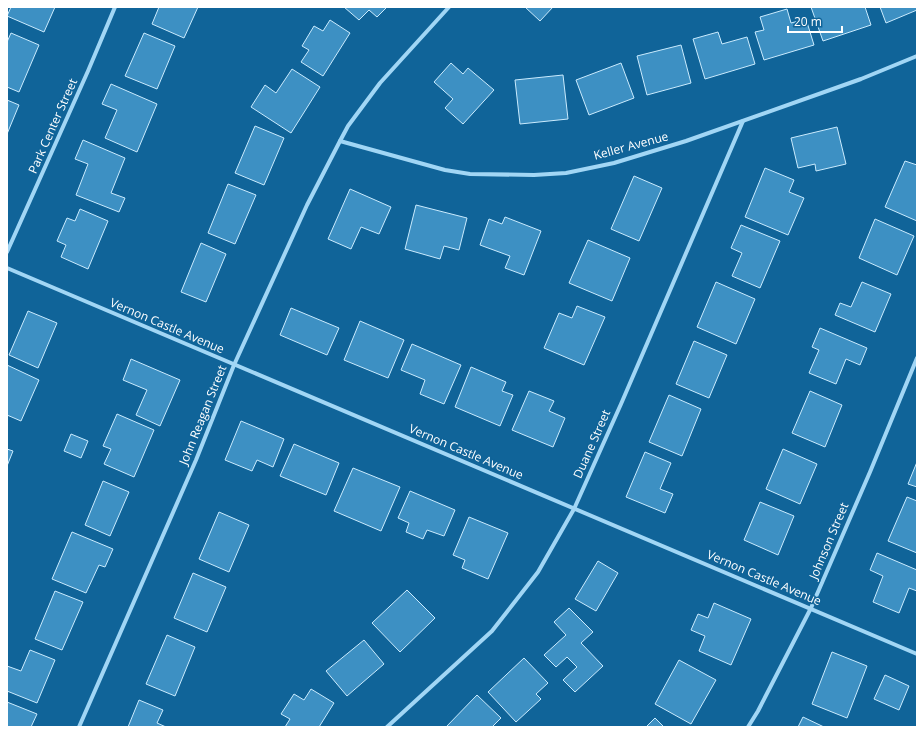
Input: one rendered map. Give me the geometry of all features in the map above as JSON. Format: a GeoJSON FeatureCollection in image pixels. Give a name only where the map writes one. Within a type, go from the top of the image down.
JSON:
{"type":"FeatureCollection","features":[{"type":"Feature","properties":{"kind":"street","name":"Park Center Street"},"geometry":{"type":"LineString","coordinates":[[7,252],[115,7]]}},
{"type":"Feature","properties":{"kind":"street","name":"John Reagan Street"},"geometry":{"type":"LineString","coordinates":[[80,727],[196,460],[234,365],[307,205],[348,126],[380,83],[449,7]]}},
{"type":"Feature","properties":{"kind":"street","name":"Keller Avenue"},"geometry":{"type":"LineString","coordinates":[[340,141],[445,170],[470,174],[534,175],[566,173],[614,163],[686,141],[861,79],[917,56]]}},
{"type":"Feature","properties":{"kind":"street","name":"Duane Street"},"geometry":{"type":"LineString","coordinates":[[387,727],[492,631],[538,572],[574,509],[743,121]]}},
{"type":"Feature","properties":{"kind":"street","name":"Vernon Castle Avenue"},"geometry":{"type":"LineString","coordinates":[[7,268],[917,654]]}},
{"type":"Feature","properties":{"kind":"street","name":"Johnson Street"},"geometry":{"type":"LineString","coordinates":[[748,727],[758,711],[811,608],[917,358]]}},
{"type":"Feature","properties":{"kind":"building"},"geometry":{"type":"Polygon","coordinates":[[[11,7],[55,7],[44,32],[7,16],[11,7]]]}},
{"type":"Feature","properties":{"kind":"building"},"geometry":{"type":"Polygon","coordinates":[[[159,7],[198,7],[184,38],[152,24],[159,7]]]}},
{"type":"Feature","properties":{"kind":"building"},"geometry":{"type":"Polygon","coordinates":[[[344,7],[387,7],[377,17],[369,10],[359,20],[344,7]]]}},
{"type":"Feature","properties":{"kind":"building"},"geometry":{"type":"Polygon","coordinates":[[[525,7],[553,7],[540,21],[525,7]]]}},
{"type":"Feature","properties":{"kind":"building"},"geometry":{"type":"Polygon","coordinates":[[[811,7],[865,7],[871,25],[823,41],[811,7]]]}},
{"type":"Feature","properties":{"kind":"building"},"geometry":{"type":"Polygon","coordinates":[[[880,7],[917,7],[917,10],[886,23],[880,7]]]}},
{"type":"Feature","properties":{"kind":"building"},"geometry":{"type":"Polygon","coordinates":[[[787,9],[791,23],[806,19],[814,45],[764,60],[755,32],[764,30],[760,17],[787,9]]]}},
{"type":"Feature","properties":{"kind":"building"},"geometry":{"type":"Polygon","coordinates":[[[330,20],[350,33],[323,76],[301,62],[309,50],[302,46],[314,26],[323,31],[330,20]]]}},
{"type":"Feature","properties":{"kind":"building"},"geometry":{"type":"Polygon","coordinates":[[[718,32],[722,44],[747,37],[755,64],[705,79],[693,39],[718,32]]]}},
{"type":"Feature","properties":{"kind":"building"},"geometry":{"type":"Polygon","coordinates":[[[11,33],[39,45],[19,92],[7,87],[7,42],[11,33]]]}},
{"type":"Feature","properties":{"kind":"building"},"geometry":{"type":"Polygon","coordinates":[[[144,33],[175,46],[157,89],[125,76],[144,33]]]}},
{"type":"Feature","properties":{"kind":"building"},"geometry":{"type":"Polygon","coordinates":[[[681,45],[691,83],[647,95],[637,56],[681,45]]]}},
{"type":"Feature","properties":{"kind":"building"},"geometry":{"type":"Polygon","coordinates":[[[451,63],[463,74],[468,68],[494,90],[463,124],[445,108],[453,99],[434,82],[451,63]]]}},
{"type":"Feature","properties":{"kind":"building"},"geometry":{"type":"Polygon","coordinates":[[[621,63],[634,98],[589,115],[576,80],[621,63]]]}},
{"type":"Feature","properties":{"kind":"building"},"geometry":{"type":"Polygon","coordinates":[[[292,69],[320,87],[291,133],[251,107],[265,85],[276,93],[292,69]]]}},
{"type":"Feature","properties":{"kind":"building"},"geometry":{"type":"Polygon","coordinates":[[[563,75],[568,119],[520,124],[515,80],[563,75]]]}},
{"type":"Feature","properties":{"kind":"building"},"geometry":{"type":"Polygon","coordinates":[[[111,84],[157,104],[137,152],[105,138],[117,110],[102,104],[111,84]]]}},
{"type":"Feature","properties":{"kind":"building"},"geometry":{"type":"Polygon","coordinates":[[[7,100],[19,105],[7,134],[7,100]]]}},
{"type":"Feature","properties":{"kind":"building"},"geometry":{"type":"Polygon","coordinates":[[[255,126],[284,138],[264,185],[235,173],[255,126]]]}},
{"type":"Feature","properties":{"kind":"building"},"geometry":{"type":"Polygon","coordinates":[[[837,127],[846,164],[816,171],[815,164],[798,168],[791,138],[837,127]]]}},
{"type":"Feature","properties":{"kind":"building"},"geometry":{"type":"Polygon","coordinates":[[[83,140],[125,158],[111,193],[125,198],[119,212],[76,195],[88,164],[75,159],[83,140]]]}},
{"type":"Feature","properties":{"kind":"building"},"geometry":{"type":"Polygon","coordinates":[[[905,161],[917,165],[917,221],[885,207],[905,161]]]}},
{"type":"Feature","properties":{"kind":"building"},"geometry":{"type":"Polygon","coordinates":[[[765,168],[794,180],[789,192],[804,198],[788,235],[745,217],[765,168]]]}},
{"type":"Feature","properties":{"kind":"building"},"geometry":{"type":"Polygon","coordinates":[[[634,176],[662,188],[639,241],[611,229],[634,176]]]}},
{"type":"Feature","properties":{"kind":"building"},"geometry":{"type":"Polygon","coordinates":[[[228,184],[256,195],[235,244],[208,233],[228,184]]]}},
{"type":"Feature","properties":{"kind":"building"},"geometry":{"type":"Polygon","coordinates":[[[350,189],[391,207],[379,234],[361,227],[351,249],[328,239],[350,189]]]}},
{"type":"Feature","properties":{"kind":"building"},"geometry":{"type":"Polygon","coordinates":[[[416,205],[467,218],[459,250],[444,246],[440,259],[405,249],[416,205]]]}},
{"type":"Feature","properties":{"kind":"building"},"geometry":{"type":"Polygon","coordinates":[[[80,209],[108,221],[88,269],[61,257],[66,245],[57,241],[67,218],[75,221],[80,209]]]}},
{"type":"Feature","properties":{"kind":"building"},"geometry":{"type":"Polygon","coordinates":[[[505,217],[541,231],[524,275],[505,268],[510,256],[480,245],[489,219],[502,224],[505,217]]]}},
{"type":"Feature","properties":{"kind":"building"},"geometry":{"type":"Polygon","coordinates":[[[875,219],[914,236],[897,275],[859,258],[875,219]]]}},
{"type":"Feature","properties":{"kind":"building"},"geometry":{"type":"Polygon","coordinates":[[[741,225],[780,241],[760,288],[732,276],[742,253],[731,248],[741,225]]]}},
{"type":"Feature","properties":{"kind":"building"},"geometry":{"type":"Polygon","coordinates":[[[588,240],[630,258],[612,301],[569,283],[588,240]]]}},
{"type":"Feature","properties":{"kind":"building"},"geometry":{"type":"Polygon","coordinates":[[[201,243],[226,254],[206,302],[181,292],[201,243]]]}},
{"type":"Feature","properties":{"kind":"building"},"geometry":{"type":"Polygon","coordinates":[[[716,282],[755,299],[736,344],[697,327],[716,282]]]}},
{"type":"Feature","properties":{"kind":"building"},"geometry":{"type":"Polygon","coordinates":[[[862,282],[891,294],[875,332],[835,315],[840,303],[851,307],[862,282]]]}},
{"type":"Feature","properties":{"kind":"building"},"geometry":{"type":"Polygon","coordinates":[[[577,306],[605,317],[584,365],[544,348],[559,313],[572,318],[577,306]]]}},
{"type":"Feature","properties":{"kind":"building"},"geometry":{"type":"Polygon","coordinates":[[[291,308],[339,328],[327,355],[280,335],[291,308]]]}},
{"type":"Feature","properties":{"kind":"building"},"geometry":{"type":"Polygon","coordinates":[[[28,311],[57,323],[38,368],[9,355],[28,311]]]}},
{"type":"Feature","properties":{"kind":"building"},"geometry":{"type":"Polygon","coordinates":[[[360,321],[404,340],[388,378],[344,360],[360,321]]]}},
{"type":"Feature","properties":{"kind":"building"},"geometry":{"type":"Polygon","coordinates":[[[820,328],[867,348],[860,365],[846,359],[836,384],[809,373],[819,350],[812,347],[820,328]]]}},
{"type":"Feature","properties":{"kind":"building"},"geometry":{"type":"Polygon","coordinates":[[[694,341],[727,355],[709,398],[676,384],[694,341]]]}},
{"type":"Feature","properties":{"kind":"building"},"geometry":{"type":"Polygon","coordinates":[[[412,344],[461,365],[444,404],[420,394],[425,380],[401,370],[412,344]]]}},
{"type":"Feature","properties":{"kind":"building"},"geometry":{"type":"Polygon","coordinates":[[[131,359],[180,380],[160,426],[136,415],[147,390],[123,380],[131,359]]]}},
{"type":"Feature","properties":{"kind":"building"},"geometry":{"type":"Polygon","coordinates":[[[7,365],[39,380],[21,421],[7,415],[7,365]]]}},
{"type":"Feature","properties":{"kind":"building"},"geometry":{"type":"Polygon","coordinates":[[[471,367],[506,382],[502,391],[513,395],[500,426],[455,407],[471,367]]]}},
{"type":"Feature","properties":{"kind":"building"},"geometry":{"type":"Polygon","coordinates":[[[529,391],[554,401],[549,411],[565,418],[553,447],[512,430],[529,391]]]}},
{"type":"Feature","properties":{"kind":"building"},"geometry":{"type":"Polygon","coordinates":[[[810,391],[842,405],[825,447],[792,433],[810,391]]]}},
{"type":"Feature","properties":{"kind":"building"},"geometry":{"type":"Polygon","coordinates":[[[669,395],[701,409],[682,456],[649,442],[669,395]]]}},
{"type":"Feature","properties":{"kind":"building"},"geometry":{"type":"Polygon","coordinates":[[[117,414],[154,430],[134,477],[104,464],[111,449],[103,446],[117,414]]]}},
{"type":"Feature","properties":{"kind":"building"},"geometry":{"type":"Polygon","coordinates":[[[241,421],[284,439],[273,467],[257,460],[252,471],[225,460],[241,421]]]}},
{"type":"Feature","properties":{"kind":"building"},"geometry":{"type":"Polygon","coordinates":[[[71,434],[88,441],[81,458],[64,451],[71,434]]]}},
{"type":"Feature","properties":{"kind":"building"},"geometry":{"type":"Polygon","coordinates":[[[294,444],[339,463],[326,495],[280,476],[294,444]]]}},
{"type":"Feature","properties":{"kind":"building"},"geometry":{"type":"Polygon","coordinates":[[[7,449],[13,451],[7,466],[7,449]]]}},
{"type":"Feature","properties":{"kind":"building"},"geometry":{"type":"Polygon","coordinates":[[[783,449],[817,464],[800,504],[766,489],[783,449]]]}},
{"type":"Feature","properties":{"kind":"building"},"geometry":{"type":"Polygon","coordinates":[[[645,452],[671,463],[660,489],[673,494],[665,513],[626,497],[645,452]]]}},
{"type":"Feature","properties":{"kind":"building"},"geometry":{"type":"Polygon","coordinates":[[[917,462],[917,487],[908,484],[917,462]]]}},
{"type":"Feature","properties":{"kind":"building"},"geometry":{"type":"Polygon","coordinates":[[[353,468],[400,487],[381,531],[334,511],[353,468]]]}},
{"type":"Feature","properties":{"kind":"building"},"geometry":{"type":"Polygon","coordinates":[[[103,481],[129,492],[110,536],[85,525],[103,481]]]}},
{"type":"Feature","properties":{"kind":"building"},"geometry":{"type":"Polygon","coordinates":[[[410,491],[455,510],[444,536],[427,530],[423,539],[406,532],[409,523],[398,518],[410,491]]]}},
{"type":"Feature","properties":{"kind":"building"},"geometry":{"type":"Polygon","coordinates":[[[907,497],[917,501],[917,553],[888,541],[907,497]]]}},
{"type":"Feature","properties":{"kind":"building"},"geometry":{"type":"Polygon","coordinates":[[[760,502],[794,516],[778,555],[744,540],[760,502]]]}},
{"type":"Feature","properties":{"kind":"building"},"geometry":{"type":"Polygon","coordinates":[[[219,512],[249,525],[229,572],[199,559],[219,512]]]}},
{"type":"Feature","properties":{"kind":"building"},"geometry":{"type":"Polygon","coordinates":[[[469,517],[508,533],[488,579],[462,568],[465,560],[453,555],[469,517]]]}},
{"type":"Feature","properties":{"kind":"building"},"geometry":{"type":"Polygon","coordinates":[[[72,532],[113,549],[105,567],[99,565],[86,593],[52,579],[72,532]]]}},
{"type":"Feature","properties":{"kind":"building"},"geometry":{"type":"Polygon","coordinates":[[[877,553],[917,570],[917,591],[909,588],[899,613],[873,602],[883,576],[870,570],[877,553]]]}},
{"type":"Feature","properties":{"kind":"building"},"geometry":{"type":"Polygon","coordinates":[[[598,561],[618,573],[596,611],[575,599],[598,561]]]}},
{"type":"Feature","properties":{"kind":"building"},"geometry":{"type":"Polygon","coordinates":[[[193,573],[226,587],[207,632],[174,618],[193,573]]]}},
{"type":"Feature","properties":{"kind":"building"},"geometry":{"type":"Polygon","coordinates":[[[407,590],[435,618],[400,652],[372,623],[407,590]]]}},
{"type":"Feature","properties":{"kind":"building"},"geometry":{"type":"Polygon","coordinates":[[[55,591],[83,602],[62,650],[35,639],[55,591]]]}},
{"type":"Feature","properties":{"kind":"building"},"geometry":{"type":"Polygon","coordinates":[[[714,603],[751,619],[731,665],[699,651],[705,636],[691,630],[698,614],[708,618],[714,603]]]}},
{"type":"Feature","properties":{"kind":"building"},"geometry":{"type":"Polygon","coordinates":[[[569,608],[593,632],[581,643],[603,666],[575,692],[563,680],[577,667],[567,657],[556,667],[544,655],[566,635],[554,622],[569,608]]]}},
{"type":"Feature","properties":{"kind":"building"},"geometry":{"type":"Polygon","coordinates":[[[167,635],[195,647],[175,696],[146,684],[167,635]]]}},
{"type":"Feature","properties":{"kind":"building"},"geometry":{"type":"Polygon","coordinates":[[[364,640],[384,664],[347,696],[326,671],[364,640]]]}},
{"type":"Feature","properties":{"kind":"building"},"geometry":{"type":"Polygon","coordinates":[[[30,650],[55,660],[37,703],[7,691],[7,666],[21,671],[30,650]]]}},
{"type":"Feature","properties":{"kind":"building"},"geometry":{"type":"Polygon","coordinates":[[[832,652],[867,666],[847,718],[812,704],[832,652]]]}},
{"type":"Feature","properties":{"kind":"building"},"geometry":{"type":"Polygon","coordinates":[[[524,658],[548,683],[536,694],[541,699],[516,722],[488,692],[524,658]]]}},
{"type":"Feature","properties":{"kind":"building"},"geometry":{"type":"Polygon","coordinates":[[[679,660],[716,680],[691,724],[655,704],[679,660]]]}},
{"type":"Feature","properties":{"kind":"building"},"geometry":{"type":"Polygon","coordinates":[[[885,675],[909,686],[899,710],[874,699],[885,675]]]}},
{"type":"Feature","properties":{"kind":"building"},"geometry":{"type":"Polygon","coordinates":[[[311,689],[334,703],[319,727],[285,727],[290,719],[281,714],[294,694],[304,700],[311,689]]]}},
{"type":"Feature","properties":{"kind":"building"},"geometry":{"type":"Polygon","coordinates":[[[477,695],[501,718],[492,727],[446,727],[477,695]]]}},
{"type":"Feature","properties":{"kind":"building"},"geometry":{"type":"Polygon","coordinates":[[[139,700],[163,710],[157,723],[166,727],[128,727],[139,700]]]}},
{"type":"Feature","properties":{"kind":"building"},"geometry":{"type":"Polygon","coordinates":[[[7,702],[37,714],[31,727],[7,727],[7,702]]]}},
{"type":"Feature","properties":{"kind":"building"},"geometry":{"type":"Polygon","coordinates":[[[803,717],[824,727],[798,727],[803,717]]]}},
{"type":"Feature","properties":{"kind":"building"},"geometry":{"type":"Polygon","coordinates":[[[655,718],[664,727],[646,727],[655,718]]]}}]}
